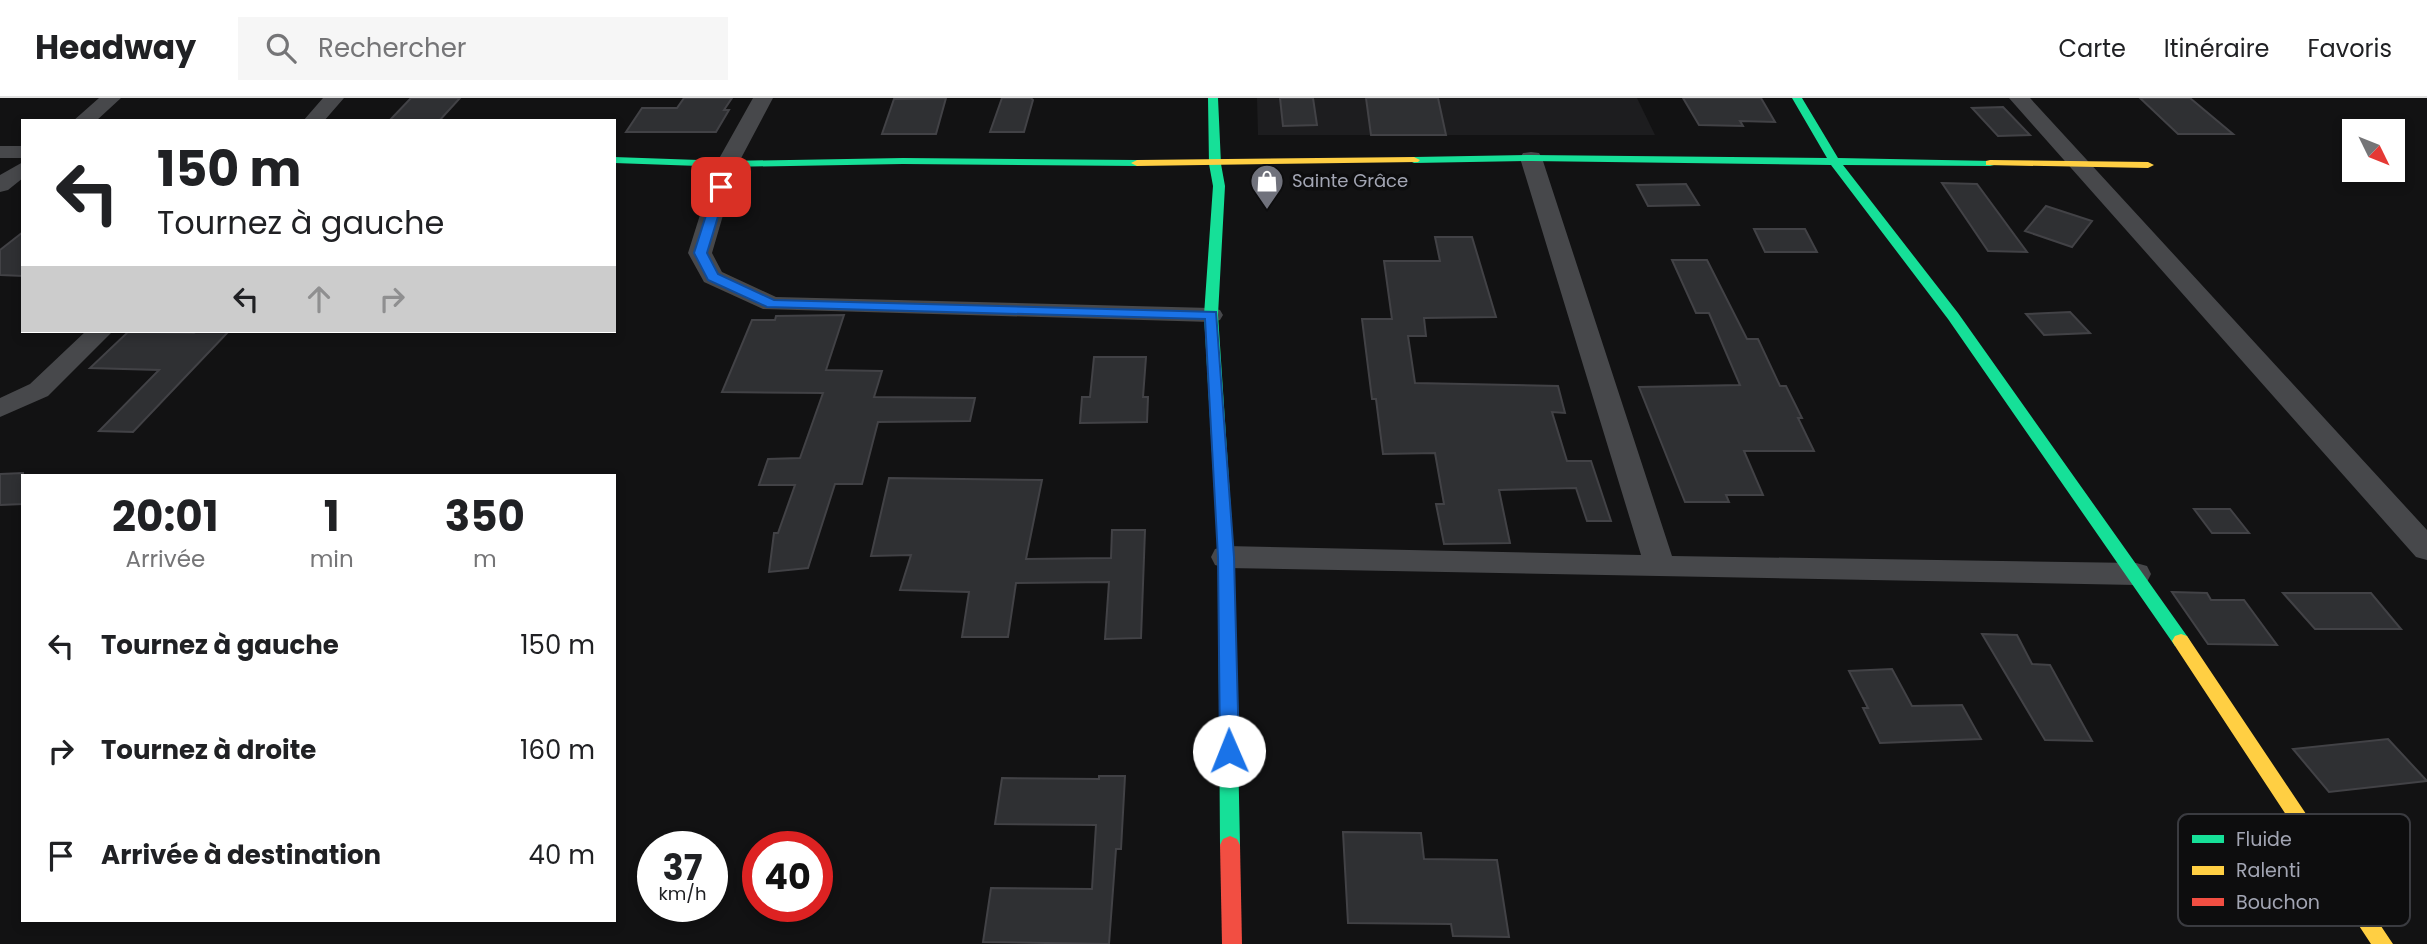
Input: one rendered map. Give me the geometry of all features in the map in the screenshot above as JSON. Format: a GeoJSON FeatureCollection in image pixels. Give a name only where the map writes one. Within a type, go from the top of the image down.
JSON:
{"type":"FeatureCollection","features":[{"type":"Feature","properties":{"kind":"street"},"geometry":{"type":"LineString","coordinates":[[85,119],[111,98]]}},
{"type":"Feature","properties":{"kind":"street"},"geometry":{"type":"LineString","coordinates":[[315,119],[334,98]]}},
{"type":"Feature","properties":{"kind":"street"},"geometry":{"type":"LineString","coordinates":[[763,98],[727,164],[700,253],[713,277],[772,304],[1211,315]]}},
{"type":"Feature","properties":{"kind":"street"},"geometry":{"type":"LineString","coordinates":[[1213,98],[1215,164],[1219,186],[1211,315],[1226,557],[1233,944]]}},
{"type":"Feature","properties":{"kind":"street"},"geometry":{"type":"LineString","coordinates":[[1797,98],[1835,162],[1953,316],[2136,574],[2297,814]]}},
{"type":"Feature","properties":{"kind":"street"},"geometry":{"type":"LineString","coordinates":[[2019,98],[2427,549]]}},
{"type":"Feature","properties":{"kind":"street"},"geometry":{"type":"LineString","coordinates":[[0,152],[21,152]]}},
{"type":"Feature","properties":{"kind":"street"},"geometry":{"type":"LineString","coordinates":[[616,160],[727,164],[903,161],[1215,164],[1531,158],[2148,165]]}},
{"type":"Feature","properties":{"kind":"street"},"geometry":{"type":"LineString","coordinates":[[1531,158],[1660,568]]}},
{"type":"Feature","properties":{"kind":"street"},"geometry":{"type":"LineString","coordinates":[[0,186],[21,170]]}},
{"type":"Feature","properties":{"kind":"street"},"geometry":{"type":"LineString","coordinates":[[0,408],[39,390],[98,333]]}},
{"type":"Feature","properties":{"kind":"street"},"geometry":{"type":"LineString","coordinates":[[1226,557],[1660,568],[2136,574]]}},
{"type":"Feature","properties":{"kind":"street"},"geometry":{"type":"LineString","coordinates":[[2372,926],[2384,944]]}},
{"type":"Feature","properties":{"kind":"shaded area"},"geometry":{"type":"Polygon","coordinates":[[[1257,98],[1637,98],[1655,135],[1258,135],[1257,98]]]}},
{"type":"Feature","properties":{"kind":"building"},"geometry":{"type":"Polygon","coordinates":[[[411,98],[460,98],[441,119],[391,119],[411,98]]]}},
{"type":"Feature","properties":{"kind":"building"},"geometry":{"type":"Polygon","coordinates":[[[684,98],[732,98],[724,110],[729,110],[716,132],[626,132],[642,108],[677,108],[684,98]]]}},
{"type":"Feature","properties":{"kind":"building"},"geometry":{"type":"Polygon","coordinates":[[[946,98],[936,134],[882,134],[894,99],[946,98]]]}},
{"type":"Feature","properties":{"kind":"building"},"geometry":{"type":"Polygon","coordinates":[[[1002,98],[1033,100],[1024,132],[990,132],[1002,98]]]}},
{"type":"Feature","properties":{"kind":"building"},"geometry":{"type":"Polygon","coordinates":[[[1280,98],[1313,98],[1317,125],[1283,126],[1280,98]]]}},
{"type":"Feature","properties":{"kind":"building"},"geometry":{"type":"Polygon","coordinates":[[[1366,98],[1438,98],[1446,135],[1371,135],[1366,98]]]}},
{"type":"Feature","properties":{"kind":"building"},"geometry":{"type":"Polygon","coordinates":[[[1683,98],[1761,98],[1775,122],[1740,121],[1743,126],[1699,125],[1683,98]]]}},
{"type":"Feature","properties":{"kind":"building"},"geometry":{"type":"Polygon","coordinates":[[[2140,98],[2190,98],[2233,134],[2178,134],[2140,98]]]}},
{"type":"Feature","properties":{"kind":"building"},"geometry":{"type":"Polygon","coordinates":[[[2003,107],[2030,135],[1998,136],[1972,108],[2003,107]]]}},
{"type":"Feature","properties":{"kind":"building"},"geometry":{"type":"Polygon","coordinates":[[[1942,183],[1977,184],[2027,252],[1988,251],[1942,183]]]}},
{"type":"Feature","properties":{"kind":"building"},"geometry":{"type":"Polygon","coordinates":[[[1686,184],[1699,205],[1648,206],[1637,185],[1686,184]]]}},
{"type":"Feature","properties":{"kind":"building"},"geometry":{"type":"Polygon","coordinates":[[[2046,206],[2092,221],[2072,247],[2025,231],[2046,206]]]}},
{"type":"Feature","properties":{"kind":"building"},"geometry":{"type":"Polygon","coordinates":[[[1754,229],[1805,229],[1817,252],[1765,252],[1754,229]]]}},
{"type":"Feature","properties":{"kind":"building"},"geometry":{"type":"Polygon","coordinates":[[[21,234],[21,276],[0,275],[0,250],[21,234]]]}},
{"type":"Feature","properties":{"kind":"building"},"geometry":{"type":"Polygon","coordinates":[[[1435,237],[1472,237],[1496,317],[1424,318],[1426,336],[1408,336],[1415,383],[1558,386],[1565,413],[1552,412],[1567,461],[1591,461],[1611,521],[1587,521],[1576,488],[1499,490],[1510,543],[1444,544],[1436,504],[1444,504],[1435,453],[1383,454],[1376,399],[1372,399],[1362,319],[1392,319],[1384,261],[1440,261],[1435,237]]]}},
{"type":"Feature","properties":{"kind":"building"},"geometry":{"type":"Polygon","coordinates":[[[1672,260],[1707,260],[1747,339],[1758,339],[1780,386],[1786,386],[1802,418],[1798,418],[1814,451],[1744,451],[1763,495],[1726,495],[1729,502],[1685,502],[1639,387],[1740,385],[1709,313],[1696,313],[1672,260]]]}},
{"type":"Feature","properties":{"kind":"building"},"geometry":{"type":"Polygon","coordinates":[[[2070,312],[2090,333],[2044,335],[2026,314],[2070,312]]]}},
{"type":"Feature","properties":{"kind":"building"},"geometry":{"type":"Polygon","coordinates":[[[844,315],[826,370],[882,371],[874,397],[975,398],[970,421],[878,422],[862,484],[835,484],[808,568],[769,572],[774,533],[778,533],[795,485],[759,485],[768,459],[800,458],[823,393],[722,392],[752,320],[775,320],[776,316],[844,315]]]}},
{"type":"Feature","properties":{"kind":"building"},"geometry":{"type":"Polygon","coordinates":[[[127,333],[227,333],[133,432],[99,431],[159,370],[90,368],[127,333]]]}},
{"type":"Feature","properties":{"kind":"building"},"geometry":{"type":"Polygon","coordinates":[[[1094,357],[1146,357],[1143,397],[1148,397],[1147,422],[1080,423],[1082,397],[1090,397],[1094,357]]]}},
{"type":"Feature","properties":{"kind":"building"},"geometry":{"type":"Polygon","coordinates":[[[23,473],[21,504],[0,505],[0,474],[23,473]]]}},
{"type":"Feature","properties":{"kind":"building"},"geometry":{"type":"Polygon","coordinates":[[[889,478],[1042,480],[1026,559],[1111,558],[1112,530],[1145,530],[1141,638],[1105,639],[1109,582],[1016,583],[1008,637],[962,637],[969,592],[900,590],[911,555],[871,556],[889,478]]]}},
{"type":"Feature","properties":{"kind":"building"},"geometry":{"type":"Polygon","coordinates":[[[2194,509],[2230,509],[2249,533],[2212,533],[2194,509]]]}},
{"type":"Feature","properties":{"kind":"building"},"geometry":{"type":"Polygon","coordinates":[[[2172,592],[2207,593],[2211,600],[2244,600],[2277,645],[2208,644],[2172,592]]]}},
{"type":"Feature","properties":{"kind":"building"},"geometry":{"type":"Polygon","coordinates":[[[2283,593],[2371,593],[2401,629],[2315,629],[2283,593]]]}},
{"type":"Feature","properties":{"kind":"building"},"geometry":{"type":"Polygon","coordinates":[[[1982,634],[2017,635],[2032,664],[2050,665],[2092,741],[2045,740],[1982,634]]]}},
{"type":"Feature","properties":{"kind":"building"},"geometry":{"type":"Polygon","coordinates":[[[1892,669],[1912,706],[1962,705],[1981,739],[1880,743],[1863,708],[1868,708],[1849,671],[1892,669]]]}},
{"type":"Feature","properties":{"kind":"building"},"geometry":{"type":"Polygon","coordinates":[[[2388,739],[2427,781],[2329,792],[2293,749],[2388,739]]]}},
{"type":"Feature","properties":{"kind":"building"},"geometry":{"type":"Polygon","coordinates":[[[1099,776],[1125,776],[1121,849],[1116,849],[1109,944],[983,942],[991,888],[1092,889],[1096,825],[995,824],[1002,778],[1099,779],[1099,776]]]}},
{"type":"Feature","properties":{"kind":"building"},"geometry":{"type":"Polygon","coordinates":[[[1343,832],[1421,833],[1424,859],[1497,860],[1509,937],[1453,936],[1451,924],[1348,923],[1343,832]]]}},
{"type":"Feature","properties":{"kind":"traffic: fast"},"geometry":{"type":"LineString","coordinates":[[1213,98],[1215,164],[1219,186],[1211,315],[1226,557],[1230,845]]}},
{"type":"Feature","properties":{"kind":"traffic: fast"},"geometry":{"type":"LineString","coordinates":[[1797,98],[1835,162],[1953,316],[2181,641]]}},
{"type":"Feature","properties":{"kind":"traffic: fast"},"geometry":{"type":"LineString","coordinates":[[1414,160],[1531,158],[1990,163]]}},
{"type":"Feature","properties":{"kind":"traffic: fast"},"geometry":{"type":"LineString","coordinates":[[616,160],[727,164],[903,161],[1137,163]]}},
{"type":"Feature","properties":{"kind":"traffic: slow"},"geometry":{"type":"LineString","coordinates":[[1137,163],[1414,160]]}},
{"type":"Feature","properties":{"kind":"traffic: slow"},"geometry":{"type":"LineString","coordinates":[[1990,163],[2148,165]]}},
{"type":"Feature","properties":{"kind":"traffic: slow"},"geometry":{"type":"LineString","coordinates":[[2181,641],[2296,814]]}},
{"type":"Feature","properties":{"kind":"traffic: slow"},"geometry":{"type":"LineString","coordinates":[[2371,926],[2383,944]]}},
{"type":"Feature","properties":{"kind":"traffic: jam"},"geometry":{"type":"LineString","coordinates":[[1230,845],[1232,944]]}},
{"type":"Feature","properties":{"kind":"place","name":"Sainte Grâce"},"geometry":{"type":"Point","coordinates":[1267,211]}},
{"type":"Feature","properties":{"kind":"route"},"geometry":{"type":"LineString","coordinates":[[721,187],[700,253],[713,277],[772,304],[1211,315],[1226,557],[1229,751]]}}]}
